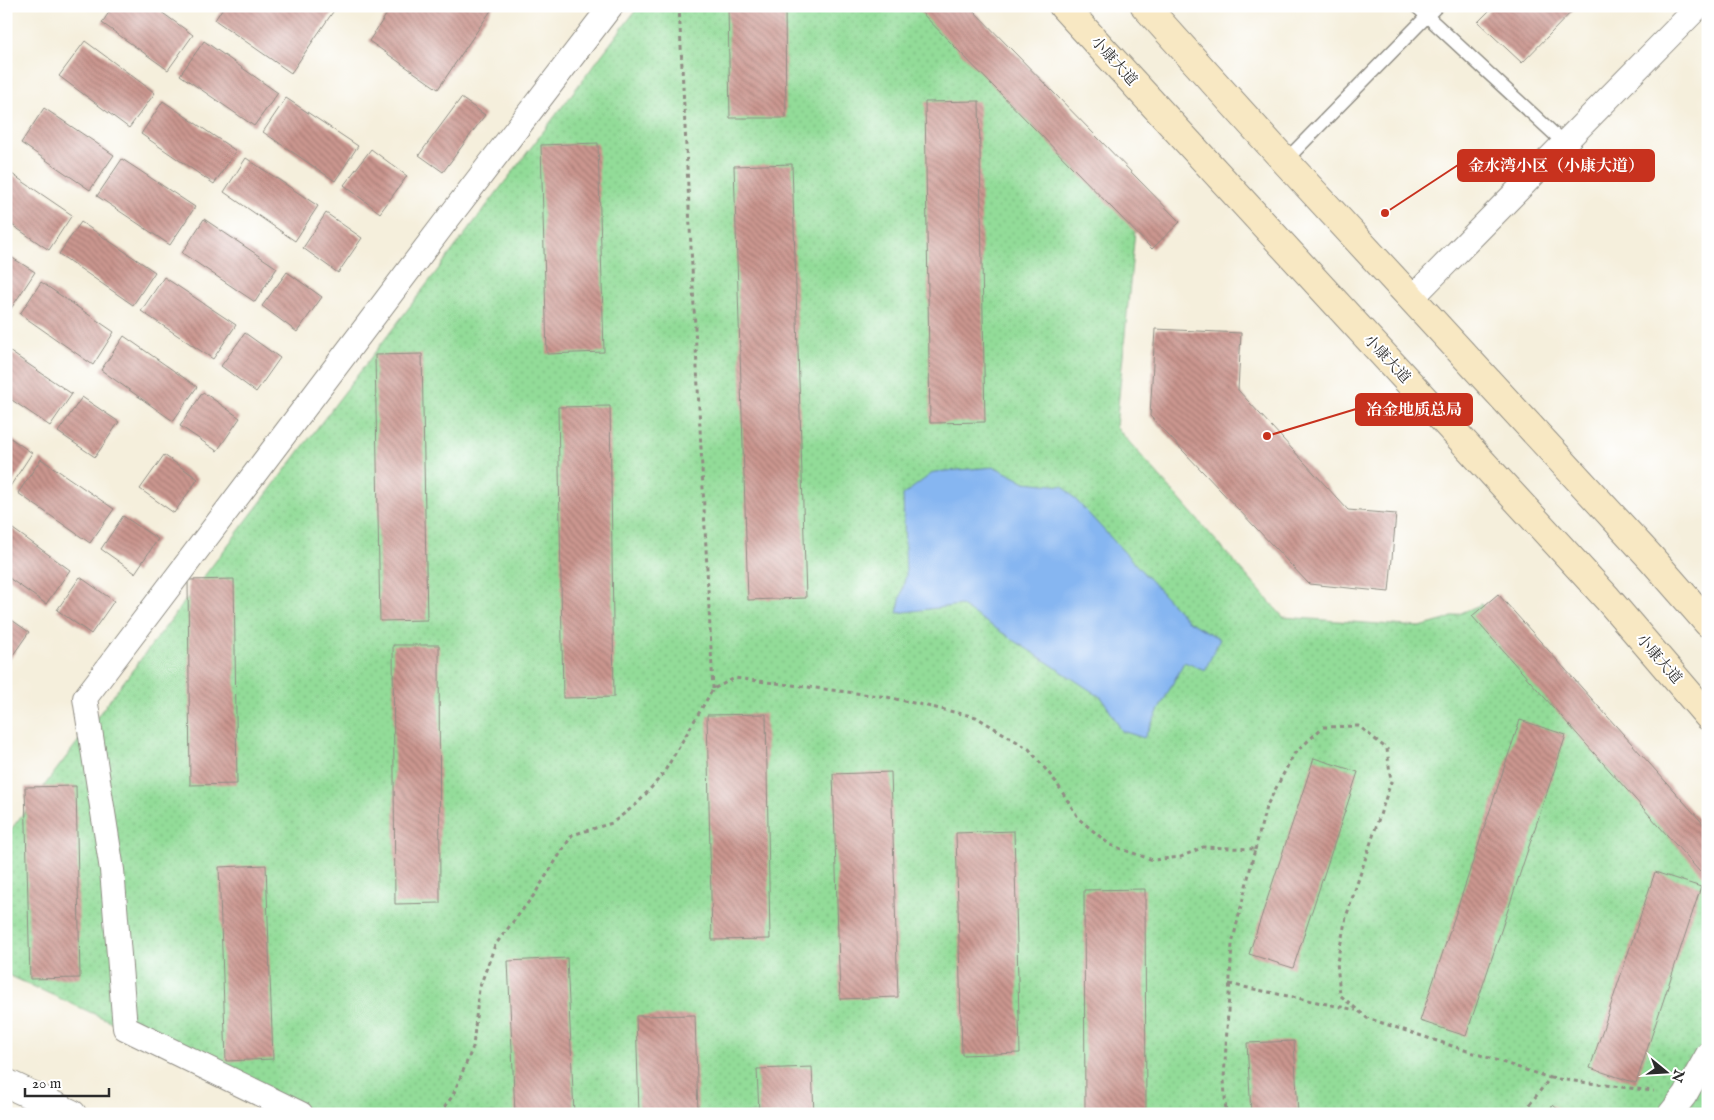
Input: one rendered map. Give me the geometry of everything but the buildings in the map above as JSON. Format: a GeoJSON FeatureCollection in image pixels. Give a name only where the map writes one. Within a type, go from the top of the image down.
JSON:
{"type":"FeatureCollection","features":[{"type":"Feature","properties":{"kind":"main road","name":"小康大道"},"geometry":{"type":"LineString","coordinates":[[1062,6],[1607,598],[1708,716]]}},
{"type":"Feature","properties":{"kind":"main road"},"geometry":{"type":"LineString","coordinates":[[1145,6],[1284,161],[1644,551],[1708,623]]}},
{"type":"Feature","properties":{"kind":"street"},"geometry":{"type":"LineString","coordinates":[[301,1114],[125,1028],[112,870],[85,698],[611,6]]}},
{"type":"Feature","properties":{"kind":"street"},"geometry":{"type":"LineString","coordinates":[[1411,299],[1699,6]]}},
{"type":"Feature","properties":{"kind":"street"},"geometry":{"type":"LineString","coordinates":[[1670,1114],[1685,1095],[1708,1054]]}},
{"type":"Feature","properties":{"kind":"street"},"geometry":{"type":"LineString","coordinates":[[6,1084],[72,1114]]}},
{"type":"Feature","properties":{"kind":"lane"},"geometry":{"type":"LineString","coordinates":[[1416,6],[1565,144]]}},
{"type":"Feature","properties":{"kind":"lane"},"geometry":{"type":"LineString","coordinates":[[1284,161],[1437,6]]}},
{"type":"Feature","properties":{"kind":"path"},"geometry":{"type":"LineString","coordinates":[[440,1114],[453,1095],[473,1047],[480,988],[495,945],[534,895],[572,835],[612,824],[638,803],[663,774],[713,688],[679,6]]}},
{"type":"Feature","properties":{"kind":"path"},"geometry":{"type":"LineString","coordinates":[[713,688],[735,678],[887,696],[976,717],[1028,749],[1056,782],[1079,819],[1110,845],[1153,860],[1181,857],[1203,847],[1256,848],[1252,863]]}},
{"type":"Feature","properties":{"kind":"path"},"geometry":{"type":"LineString","coordinates":[[1226,1114],[1224,1079],[1232,944],[1266,807],[1294,754],[1323,727],[1359,726],[1386,749],[1391,782],[1346,917],[1337,962],[1340,995],[1367,1018],[1550,1078],[1685,1095]]}},
{"type":"Feature","properties":{"kind":"path"},"geometry":{"type":"LineString","coordinates":[[1229,984],[1358,1010]]}},
{"type":"Feature","properties":{"kind":"path"},"geometry":{"type":"LineString","coordinates":[[1518,1114],[1526,1109],[1550,1078]]}},
{"type":"Feature","properties":{"kind":"green space"},"geometry":{"type":"Polygon","coordinates":[[[639,6],[920,6],[1135,231],[1116,427],[1283,617],[1420,627],[1445,620],[1482,604],[1637,783],[1708,861],[1708,1114],[315,1114],[6,974],[6,836],[639,6]]]}},
{"type":"Feature","properties":{"kind":"water"},"geometry":{"type":"Polygon","coordinates":[[[995,467],[1025,482],[1063,486],[1188,621],[1220,639],[1205,670],[1184,662],[1144,738],[1122,731],[1102,698],[960,605],[897,613],[906,575],[903,495],[934,472],[995,467]]]}},
{"type":"Feature","properties":{"kind":"place","name":"金水湾小区（小康大道）"},"geometry":{"type":"Point","coordinates":[1385,213]}},
{"type":"Feature","properties":{"kind":"place","name":"冶金地质总局"},"geometry":{"type":"Point","coordinates":[1267,436]}}]}
